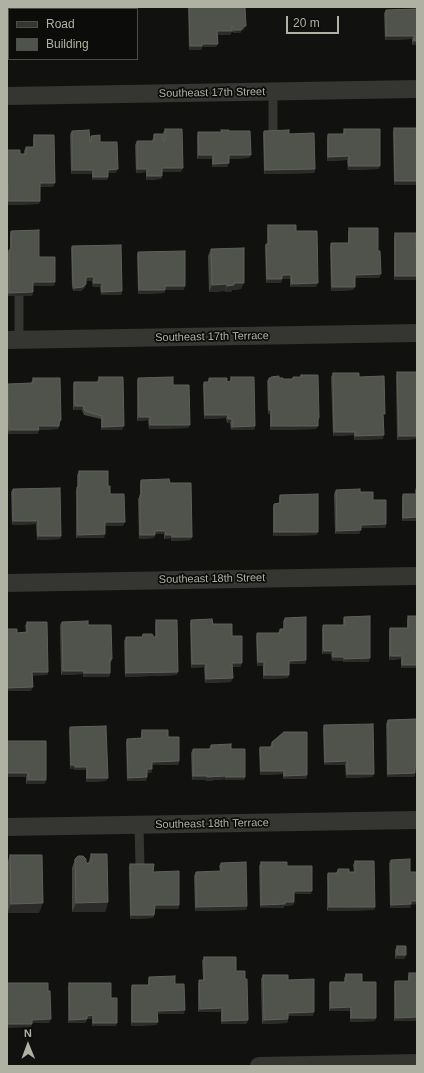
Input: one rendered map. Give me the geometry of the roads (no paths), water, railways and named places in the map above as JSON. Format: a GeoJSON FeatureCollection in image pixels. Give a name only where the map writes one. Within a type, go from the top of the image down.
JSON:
{"type":"FeatureCollection","features":[{"type":"Feature","properties":{"kind":"street","name":"Southeast 17th Street"},"geometry":{"type":"LineString","coordinates":[[7,96],[417,89]]}},
{"type":"Feature","properties":{"kind":"street","name":"Southeast 17th Terrace"},"geometry":{"type":"LineString","coordinates":[[13,340],[417,333]]}},
{"type":"Feature","properties":{"kind":"street","name":"Southeast 18th Street"},"geometry":{"type":"LineString","coordinates":[[7,583],[417,576]]}},
{"type":"Feature","properties":{"kind":"street","name":"Southeast 18th Terrace"},"geometry":{"type":"LineString","coordinates":[[7,827],[417,820]]}},
{"type":"Feature","properties":{"kind":"street"},"geometry":{"type":"LineString","coordinates":[[259,1066],[417,1063]]}},
{"type":"Feature","properties":{"kind":"lane"},"geometry":{"type":"LineString","coordinates":[[272,92],[273,134]]}},
{"type":"Feature","properties":{"kind":"lane"},"geometry":{"type":"LineString","coordinates":[[13,340],[19,296]]}},
{"type":"Feature","properties":{"kind":"lane"},"geometry":{"type":"LineString","coordinates":[[138,825],[140,867]]}}]}
